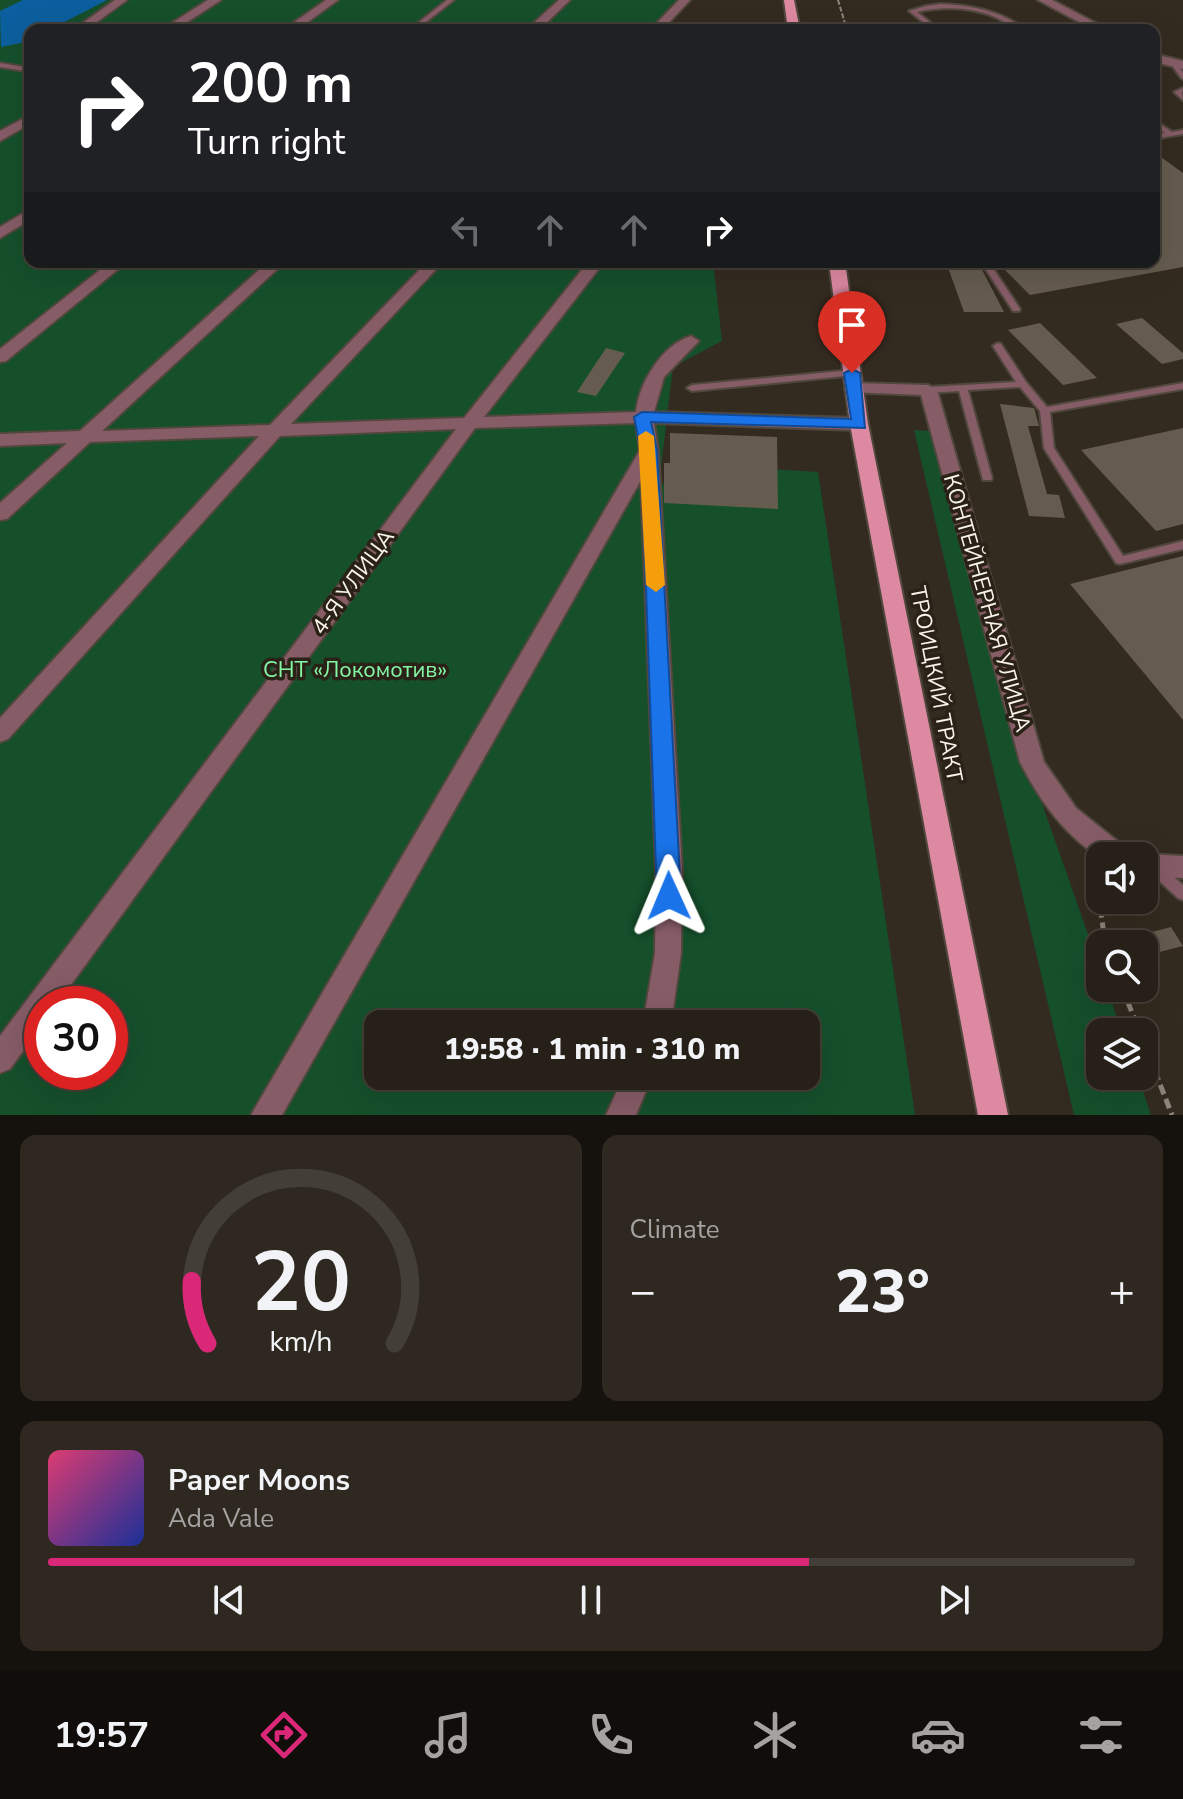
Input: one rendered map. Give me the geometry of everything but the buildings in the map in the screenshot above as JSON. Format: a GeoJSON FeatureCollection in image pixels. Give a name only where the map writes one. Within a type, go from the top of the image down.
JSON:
{"type":"FeatureCollection","features":[{"type":"Feature","properties":{"kind":"main road"},"geometry":{"type":"LineString","coordinates":[[789,0],[793,24]]}},
{"type":"Feature","properties":{"kind":"main road","name":"ТРОИЦКИЙ ТРАКТ"},"geometry":{"type":"LineString","coordinates":[[838,268],[859,424],[993,1115]]}},
{"type":"Feature","properties":{"kind":"street"},"geometry":{"type":"LineString","coordinates":[[88,24],[122,0]]}},
{"type":"Feature","properties":{"kind":"street"},"geometry":{"type":"LineString","coordinates":[[177,24],[216,0]]}},
{"type":"Feature","properties":{"kind":"street"},"geometry":{"type":"LineString","coordinates":[[298,24],[333,0]]}},
{"type":"Feature","properties":{"kind":"street"},"geometry":{"type":"LineString","coordinates":[[539,24],[565,0]]}},
{"type":"Feature","properties":{"kind":"street"},"geometry":{"type":"LineString","coordinates":[[662,24],[685,0]]}},
{"type":"Feature","properties":{"kind":"street"},"geometry":{"type":"LineString","coordinates":[[1043,0],[1091,24]]}},
{"type":"Feature","properties":{"kind":"street"},"geometry":{"type":"LineString","coordinates":[[0,137],[24,123]]}},
{"type":"Feature","properties":{"kind":"street"},"geometry":{"type":"LineString","coordinates":[[0,234],[24,217]]}},
{"type":"Feature","properties":{"kind":"street"},"geometry":{"type":"LineString","coordinates":[[0,357],[111,268]]}},
{"type":"Feature","properties":{"kind":"street"},"geometry":{"type":"LineString","coordinates":[[0,514],[270,268]]}},
{"type":"Feature","properties":{"kind":"street"},"geometry":{"type":"LineString","coordinates":[[0,733],[274,431],[429,268]]}},
{"type":"Feature","properties":{"kind":"street","name":"4-Я УЛИЦА"},"geometry":{"type":"LineString","coordinates":[[0,1059],[469,424],[591,268]]}},
{"type":"Feature","properties":{"kind":"street"},"geometry":{"type":"LineString","coordinates":[[659,1010],[668,953],[669,868],[649,450],[642,417],[652,381],[668,359],[691,341]]}},
{"type":"Feature","properties":{"kind":"street"},"geometry":{"type":"LineString","coordinates":[[853,381],[928,390]]}},
{"type":"Feature","properties":{"kind":"street","name":"КОНТЕЙНЕРНАЯ УЛИЦА"},"geometry":{"type":"LineString","coordinates":[[928,390],[1032,762],[1064,815],[1092,841]]}},
{"type":"Feature","properties":{"kind":"street"},"geometry":{"type":"LineString","coordinates":[[0,440],[642,417],[859,424]]}},
{"type":"Feature","properties":{"kind":"street"},"geometry":{"type":"LineString","coordinates":[[266,1115],[649,450]]}},
{"type":"Feature","properties":{"kind":"street"},"geometry":{"type":"LineString","coordinates":[[1158,866],[1183,867]]}},
{"type":"Feature","properties":{"kind":"street"},"geometry":{"type":"LineString","coordinates":[[621,1115],[632,1090]]}},
{"type":"Feature","properties":{"kind":"lane"},"geometry":{"type":"LineString","coordinates":[[420,24],[451,0]]}},
{"type":"Feature","properties":{"kind":"lane"},"geometry":{"type":"LineString","coordinates":[[929,24],[912,11],[925,5],[969,4],[996,11],[1014,24]]}},
{"type":"Feature","properties":{"kind":"lane"},"geometry":{"type":"LineString","coordinates":[[1179,64],[1183,77]]}},
{"type":"Feature","properties":{"kind":"lane"},"geometry":{"type":"LineString","coordinates":[[0,65],[24,68]]}},
{"type":"Feature","properties":{"kind":"lane"},"geometry":{"type":"LineString","coordinates":[[1183,90],[1177,92],[1183,98]]}},
{"type":"Feature","properties":{"kind":"lane"},"geometry":{"type":"LineString","coordinates":[[1160,126],[1171,134]]}},
{"type":"Feature","properties":{"kind":"lane"},"geometry":{"type":"LineString","coordinates":[[1160,136],[1183,132]]}},
{"type":"Feature","properties":{"kind":"lane"},"geometry":{"type":"LineString","coordinates":[[989,268],[1016,309]]}},
{"type":"Feature","properties":{"kind":"lane"},"geometry":{"type":"LineString","coordinates":[[998,346],[1022,384],[1045,410],[1049,448],[1120,560],[1183,545]]}},
{"type":"Feature","properties":{"kind":"lane"},"geometry":{"type":"LineString","coordinates":[[692,388],[853,381]]}},
{"type":"Feature","properties":{"kind":"lane"},"geometry":{"type":"LineString","coordinates":[[928,390],[1022,384]]}},
{"type":"Feature","properties":{"kind":"lane"},"geometry":{"type":"LineString","coordinates":[[1045,410],[1183,386]]}},
{"type":"Feature","properties":{"kind":"lane"},"geometry":{"type":"LineString","coordinates":[[963,388],[987,478]]}},
{"type":"Feature","properties":{"kind":"lane"},"geometry":{"type":"LineString","coordinates":[[1158,874],[1183,894]]}},
{"type":"Feature","properties":{"kind":"path"},"geometry":{"type":"LineString","coordinates":[[838,0],[845,24]]}},
{"type":"Feature","properties":{"kind":"path"},"geometry":{"type":"LineString","coordinates":[[1092,841],[1103,930]]}},
{"type":"Feature","properties":{"kind":"path"},"geometry":{"type":"LineString","coordinates":[[1158,1079],[1172,1115]]}},
{"type":"Feature","properties":{"kind":"green space","name":"СНТ «Локомотив»"},"geometry":{"type":"Polygon","coordinates":[[[0,0],[677,0],[657,24],[24,24],[24,268],[714,268],[722,341],[673,367],[659,484],[771,489],[770,469],[818,472],[915,1115],[0,1115],[0,0]]]}},
{"type":"Feature","properties":{"kind":"green space"},"geometry":{"type":"Polygon","coordinates":[[[914,430],[929,431],[1004,696],[1087,930],[1086,1002],[1112,1002],[1117,1018],[1086,1018],[1086,1090],[1143,1090],[1151,1115],[1074,1115],[914,430]]]}},
{"type":"Feature","properties":{"kind":"water"},"geometry":{"type":"Polygon","coordinates":[[[23,0],[107,0],[61,24],[24,24],[24,42],[1,47],[0,11],[23,0]]]}},
{"type":"Feature","properties":{"kind":"slow traffic"},"geometry":{"type":"LineString","coordinates":[[646,436],[656,585]]}},
{"type":"Feature","properties":{"kind":"route"},"geometry":{"type":"LineString","coordinates":[[669,896],[649,450],[642,417],[859,424],[852,373]]}}]}
